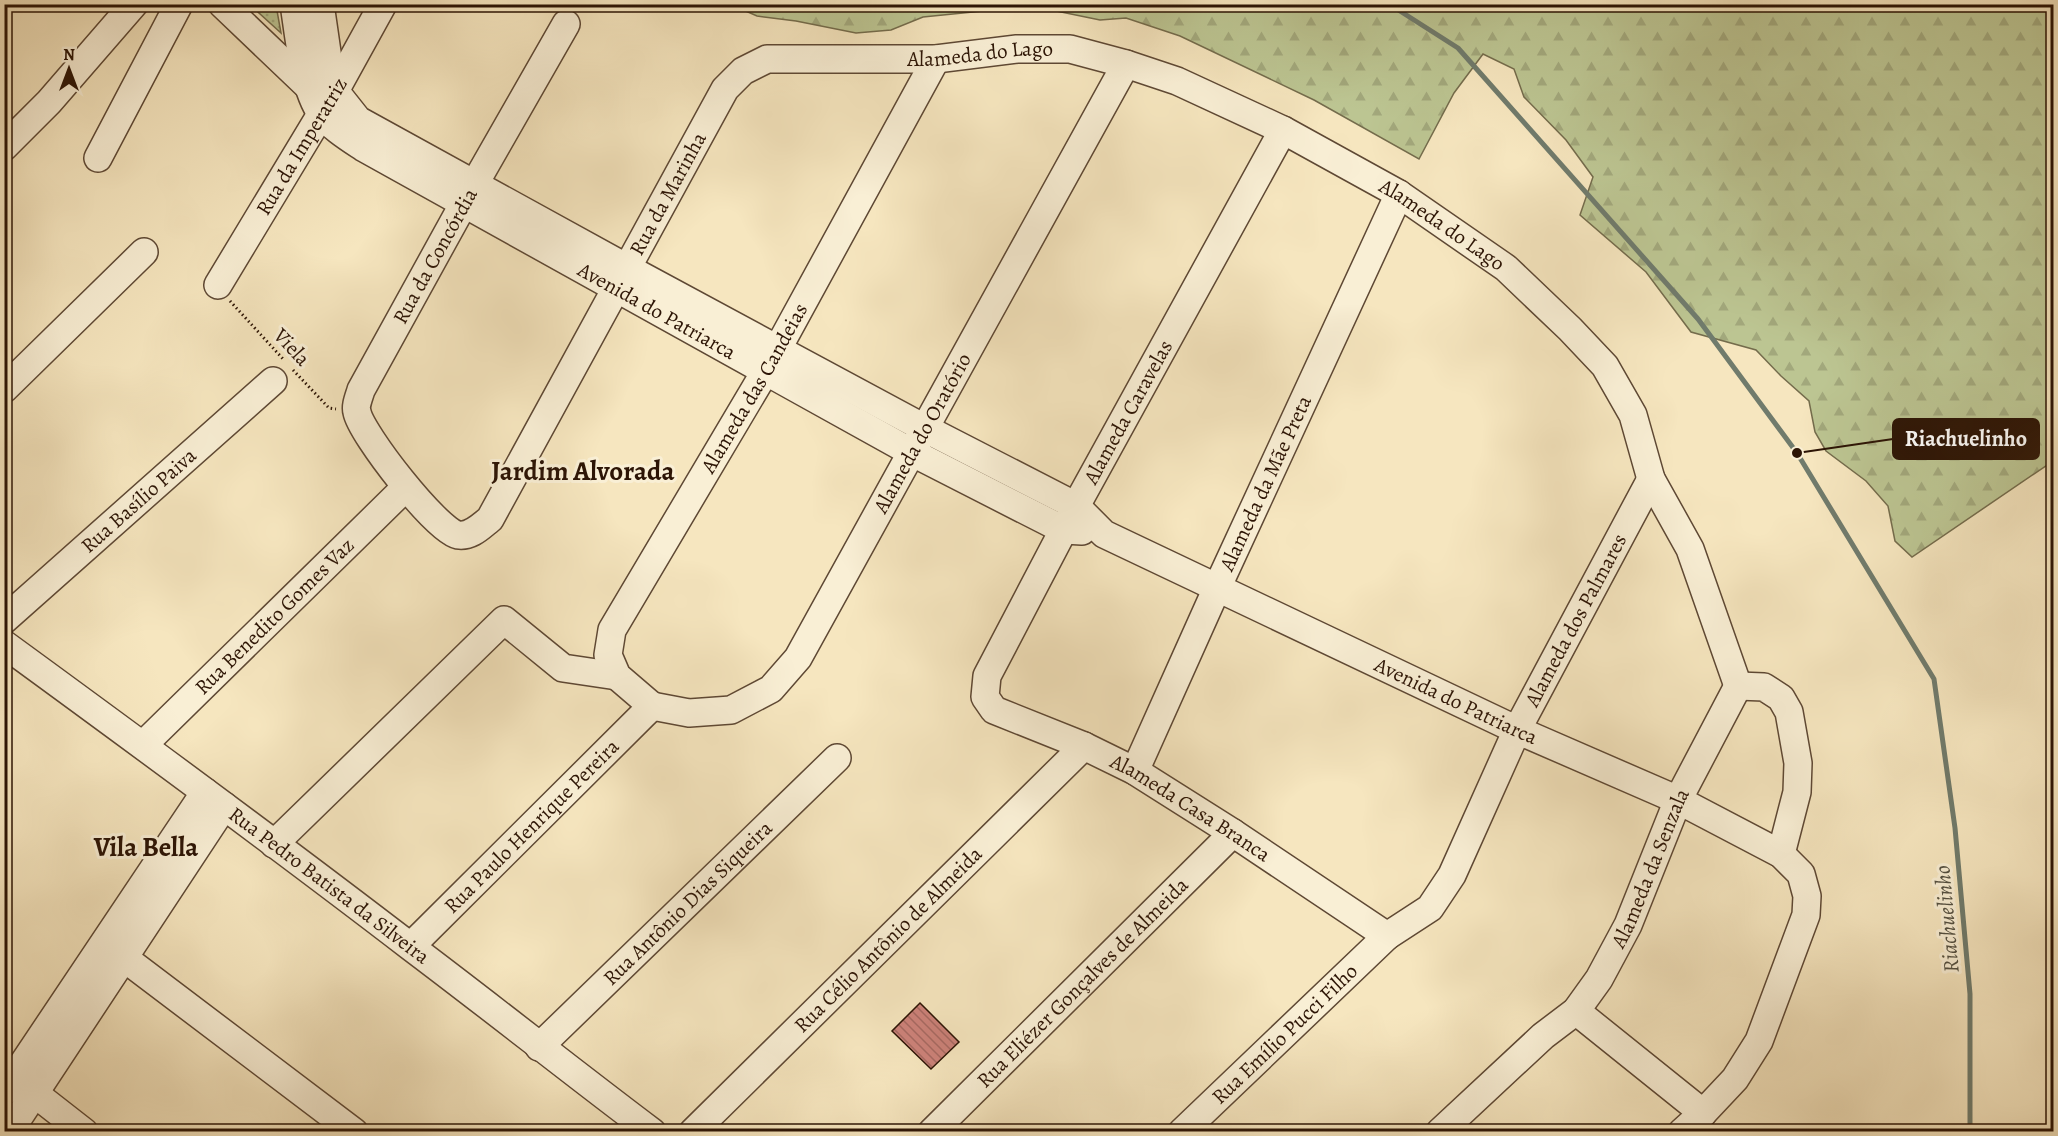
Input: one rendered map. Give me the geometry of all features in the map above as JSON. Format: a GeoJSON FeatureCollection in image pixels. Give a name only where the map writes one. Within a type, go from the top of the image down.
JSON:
{"type":"FeatureCollection","features":[{"type":"Feature","properties":{"kind":"street"},"geometry":{"type":"LineString","coordinates":[[4,147],[49,102],[134,4]]}},
{"type":"Feature","properties":{"kind":"street"},"geometry":{"type":"LineString","coordinates":[[98,158],[179,4]]}},
{"type":"Feature","properties":{"kind":"street"},"geometry":{"type":"LineString","coordinates":[[222,4],[324,93]]}},
{"type":"Feature","properties":{"kind":"street","name":"Avenida do Patriarca"},"geometry":{"type":"LineString","coordinates":[[294,4],[324,93],[358,120],[469,194],[621,278],[765,372],[911,452],[1064,530],[1104,534]]}},
{"type":"Feature","properties":{"kind":"street"},"geometry":{"type":"LineString","coordinates":[[320,4],[324,93]]}},
{"type":"Feature","properties":{"kind":"street","name":"Rua da Imperatriz"},"geometry":{"type":"LineString","coordinates":[[218,285],[324,93],[383,4]]}},
{"type":"Feature","properties":{"kind":"street","name":"Rua da Concórdia"},"geometry":{"type":"LineString","coordinates":[[356,410],[361,390],[566,24]]}},
{"type":"Feature","properties":{"kind":"street","name":"Alameda do Lago"},"geometry":{"type":"LineString","coordinates":[[725,90],[743,71],[767,59],[936,59],[1017,49],[1071,49],[1177,81],[1283,130],[1399,194],[1506,268],[1605,366],[1633,415],[1652,479],[1690,549],[1738,686]]}},
{"type":"Feature","properties":{"kind":"street","name":"Alameda das Candeias"},"geometry":{"type":"LineString","coordinates":[[617,676],[608,655],[612,630],[765,372],[936,59]]}},
{"type":"Feature","properties":{"kind":"street","name":"Alameda do Oratório"},"geometry":{"type":"LineString","coordinates":[[652,706],[689,713],[731,710],[771,689],[798,658],[1126,64]]}},
{"type":"Feature","properties":{"kind":"street","name":"Rua da Marinha"},"geometry":{"type":"LineString","coordinates":[[406,487],[450,532],[460,536],[472,533],[490,519],[725,90]]}},
{"type":"Feature","properties":{"kind":"street","name":"Alameda Caravelas"},"geometry":{"type":"LineString","coordinates":[[985,697],[987,676],[1076,506],[1283,130]]}},
{"type":"Feature","properties":{"kind":"street","name":"Alameda da Mãe Preta"},"geometry":{"type":"LineString","coordinates":[[1135,771],[1399,194]]}},
{"type":"Feature","properties":{"kind":"street"},"geometry":{"type":"LineString","coordinates":[[4,389],[144,252]]}},
{"type":"Feature","properties":{"kind":"street","name":"Avenida do Patriarca"},"geometry":{"type":"LineString","coordinates":[[621,278],[777,348],[924,428],[1076,506],[1104,534],[1517,730],[1678,800],[1782,854],[1801,874],[1808,896],[1806,915],[1759,1041],[1735,1079],[1702,1113]]}},
{"type":"Feature","properties":{"kind":"street","name":"Rua Basílio Paiva"},"geometry":{"type":"LineString","coordinates":[[4,620],[283,370]]}},
{"type":"Feature","properties":{"kind":"street"},"geometry":{"type":"LineString","coordinates":[[356,410],[361,424],[406,487]]}},
{"type":"Feature","properties":{"kind":"street","name":"Alameda dos Palmares"},"geometry":{"type":"LineString","coordinates":[[1388,936],[1430,908],[1452,875],[1517,730],[1652,479]]}},
{"type":"Feature","properties":{"kind":"street","name":"Rua Benedito Gomes Vaz"},"geometry":{"type":"LineString","coordinates":[[143,745],[406,487]]}},
{"type":"Feature","properties":{"kind":"street"},"geometry":{"type":"LineString","coordinates":[[274,844],[504,620],[563,668],[617,676],[652,706]]}},
{"type":"Feature","properties":{"kind":"street","name":"Rua Pedro Batista da Silveira"},"geometry":{"type":"LineString","coordinates":[[4,644],[411,946],[539,1047],[652,1131]]}},
{"type":"Feature","properties":{"kind":"street"},"geometry":{"type":"LineString","coordinates":[[1738,686],[1764,687],[1781,698],[1789,712],[1798,763],[1797,792],[1782,854]]}},
{"type":"Feature","properties":{"kind":"street","name":"Alameda da Senzala"},"geometry":{"type":"LineString","coordinates":[[1440,1131],[1544,1036],[1576,1011],[1599,979],[1628,926],[1678,800],[1738,686]]}},
{"type":"Feature","properties":{"kind":"street","name":"Alameda Casa Branca"},"geometry":{"type":"LineString","coordinates":[[985,697],[994,710],[1084,746],[1135,771],[1388,936]]}},
{"type":"Feature","properties":{"kind":"street","name":"Rua Paulo Henrique Pereira"},"geometry":{"type":"LineString","coordinates":[[411,946],[652,706]]}},
{"type":"Feature","properties":{"kind":"street","name":"Rua Célio Antônio de Almeida"},"geometry":{"type":"LineString","coordinates":[[693,1131],[1084,746]]}},
{"type":"Feature","properties":{"kind":"street","name":"Rua Antônio Dias Siqueira"},"geometry":{"type":"LineString","coordinates":[[539,1047],[837,758]]}},
{"type":"Feature","properties":{"kind":"street"},"geometry":{"type":"LineString","coordinates":[[9,1131],[18,1087],[114,951],[215,799]]}},
{"type":"Feature","properties":{"kind":"street","name":"Rua Eliézer Gonçalves de Almeida"},"geometry":{"type":"LineString","coordinates":[[932,1131],[1233,833]]}},
{"type":"Feature","properties":{"kind":"street","name":"Rua Emílio Pucci Filho"},"geometry":{"type":"LineString","coordinates":[[1182,1131],[1388,936]]}},
{"type":"Feature","properties":{"kind":"street"},"geometry":{"type":"LineString","coordinates":[[114,951],[354,1131]]}},
{"type":"Feature","properties":{"kind":"street"},"geometry":{"type":"LineString","coordinates":[[1576,1011],[1702,1113],[1682,1131]]}},
{"type":"Feature","properties":{"kind":"street"},"geometry":{"type":"LineString","coordinates":[[18,1087],[84,1131]]}},
{"type":"Feature","properties":{"kind":"path","name":"Viela"},"geometry":{"type":"LineString","coordinates":[[218,285],[283,370],[329,408],[356,410]]}},
{"type":"Feature","properties":{"kind":"green space"},"geometry":{"type":"Polygon","coordinates":[[[1964,4],[2053,5],[2053,461],[1912,557],[1895,541],[1888,506],[1866,481],[1826,451],[1815,432],[1809,401],[1756,350],[1691,332],[1646,272],[1580,215],[1593,177],[1566,140],[1524,97],[1514,69],[1483,54],[1454,93],[1419,159],[1314,100],[1180,36],[1126,18],[1100,20],[1032,6],[923,17],[891,30],[856,33],[757,16],[732,5],[1951,5],[1957,8],[1964,4]]]}},
{"type":"Feature","properties":{"kind":"green space"},"geometry":{"type":"Polygon","coordinates":[[[250,5],[276,5],[281,33],[250,5]]]}},
{"type":"Feature","properties":{"kind":"building"},"geometry":{"type":"Polygon","coordinates":[[[920,1003],[959,1042],[931,1069],[892,1031],[920,1003]]]}},
{"type":"Feature","properties":{"kind":"waterway","name":"Riachuelinho"},"geometry":{"type":"LineString","coordinates":[[1389,4],[1458,48],[1698,319],[1797,453],[1934,679],[1955,828],[1970,994],[1970,1132]]}},
{"type":"Feature","properties":{"kind":"place","name":"Riachuelinho"},"geometry":{"type":"Point","coordinates":[1797,453]}},
{"type":"Feature","properties":{"kind":"district","name":"Jardim Alvorada"},"geometry":{"type":"Point","coordinates":[583,471]}},
{"type":"Feature","properties":{"kind":"district","name":"Vila Bella"},"geometry":{"type":"Point","coordinates":[146,847]}}]}
